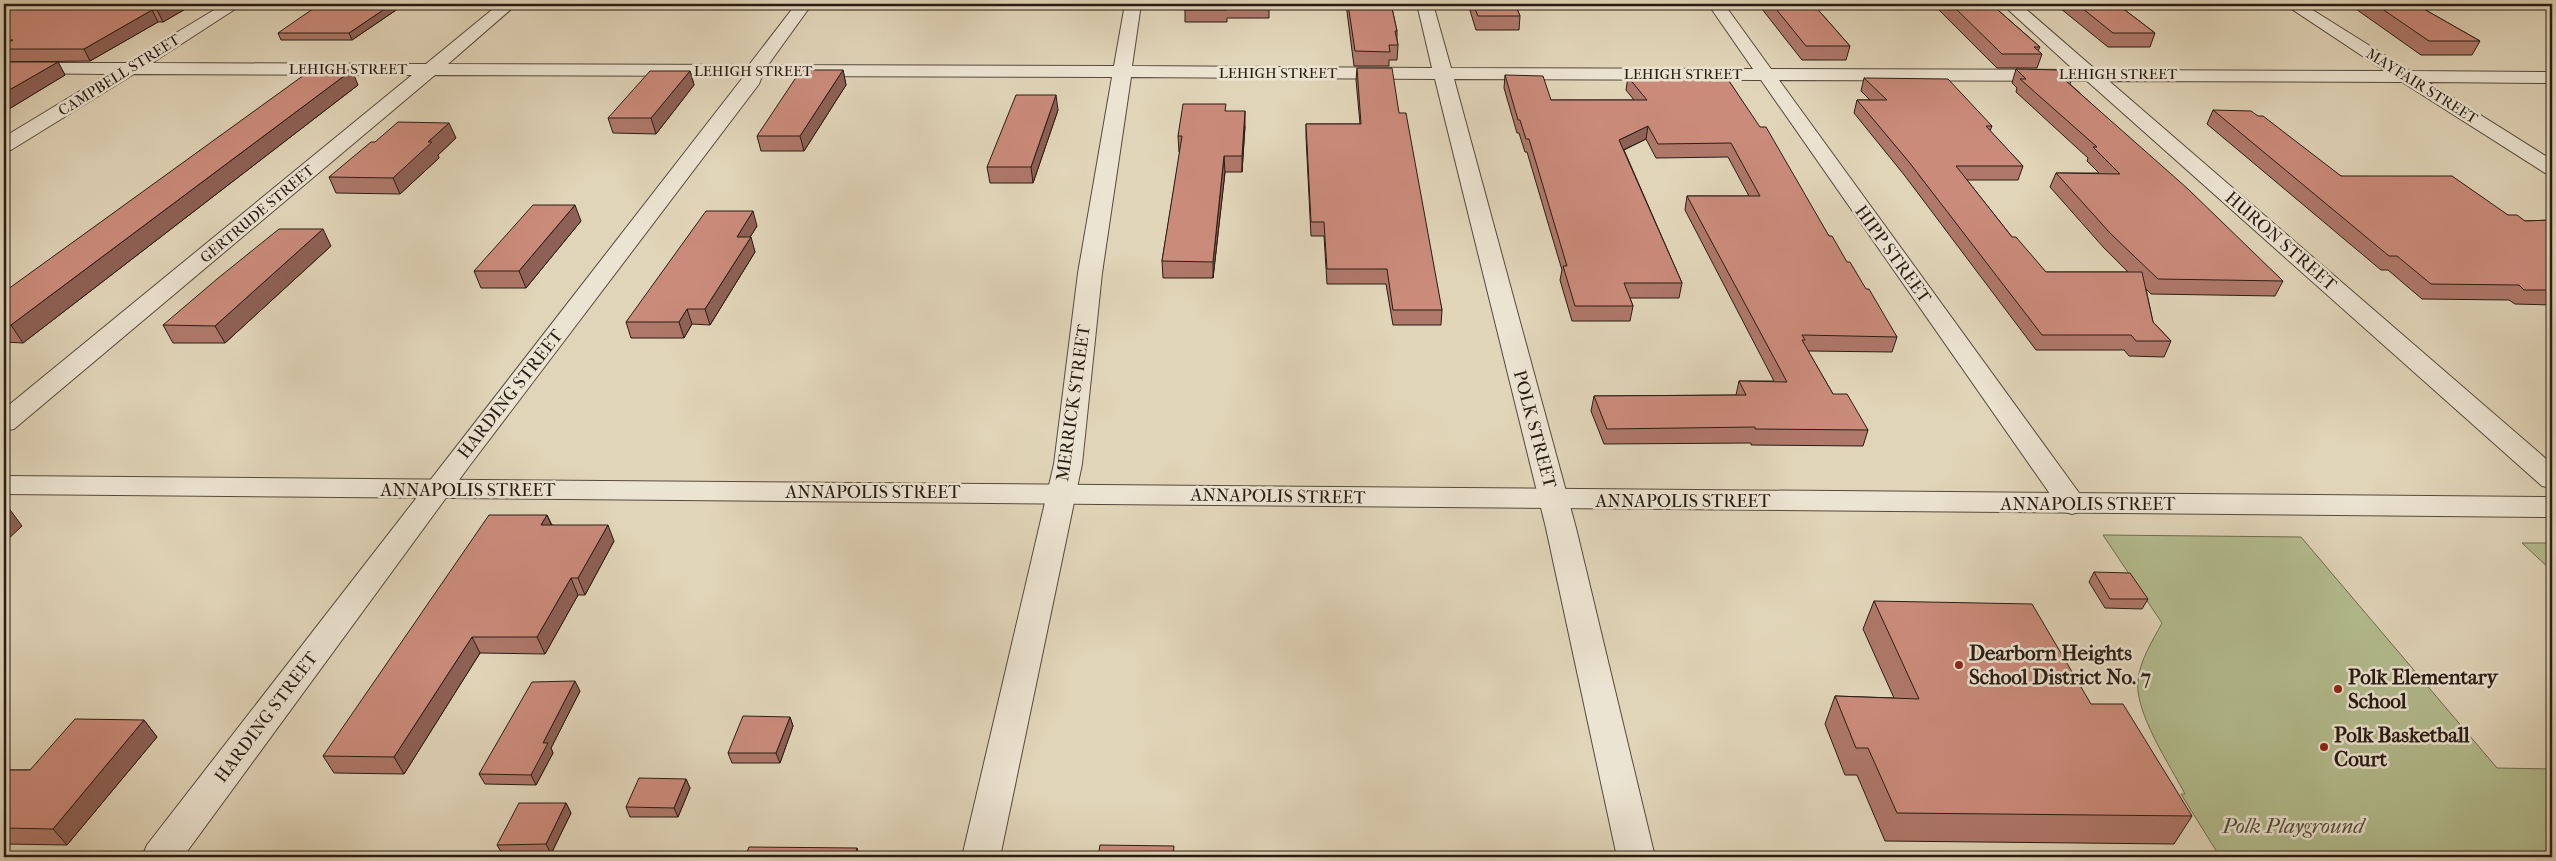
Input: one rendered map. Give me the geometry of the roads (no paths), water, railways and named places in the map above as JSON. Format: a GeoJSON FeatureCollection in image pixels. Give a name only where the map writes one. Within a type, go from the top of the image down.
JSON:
{"type":"FeatureCollection","features":[{"type":"Feature","properties":{"kind":"street","name":"CAMPBELL STREET"},"geometry":{"type":"LineString","coordinates":[[4,146],[235,4]]}},
{"type":"Feature","properties":{"kind":"street","name":"GERTRUDE STREET"},"geometry":{"type":"LineString","coordinates":[[4,423],[509,4]]}},
{"type":"Feature","properties":{"kind":"street","name":"HARDING STREET"},"geometry":{"type":"LineString","coordinates":[[161,857],[437,490],[752,80],[754,71],[804,4]]}},
{"type":"Feature","properties":{"kind":"street","name":"MERRICK STREET"},"geometry":{"type":"LineString","coordinates":[[981,857],[1068,464],[1090,273],[1133,4]]}},
{"type":"Feature","properties":{"kind":"street","name":"POLK STREET"},"geometry":{"type":"LineString","coordinates":[[1425,4],[1554,500],[1636,857]]}},
{"type":"Feature","properties":{"kind":"street","name":"HIPP STREET"},"geometry":{"type":"LineString","coordinates":[[1716,4],[2072,504]]}},
{"type":"Feature","properties":{"kind":"street","name":"HURON STREET"},"geometry":{"type":"LineString","coordinates":[[2010,4],[2552,479]]}},
{"type":"Feature","properties":{"kind":"street","name":"MAYFAIR STREET"},"geometry":{"type":"LineString","coordinates":[[2292,4],[2552,169]]}},
{"type":"Feature","properties":{"kind":"street","name":"LEHIGH STREET"},"geometry":{"type":"LineString","coordinates":[[4,68],[2552,77]]}},
{"type":"Feature","properties":{"kind":"street","name":"ANNAPOLIS STREET"},"geometry":{"type":"LineString","coordinates":[[4,485],[437,490],[1061,493],[1554,500],[2552,507]]}},
{"type":"Feature","properties":{"kind":"place","name":"Dearborn Heights School District No. 7"},"geometry":{"type":"Point","coordinates":[1959,665]}},
{"type":"Feature","properties":{"kind":"place","name":"Polk Elementary School"},"geometry":{"type":"Point","coordinates":[2338,689]}},
{"type":"Feature","properties":{"kind":"place","name":"Polk Basketball Court"},"geometry":{"type":"Point","coordinates":[2324,747]}},
{"type":"Feature","properties":{"kind":"park label","name":"Polk Playground"},"geometry":{"type":"Point","coordinates":[2293,826]}}]}
